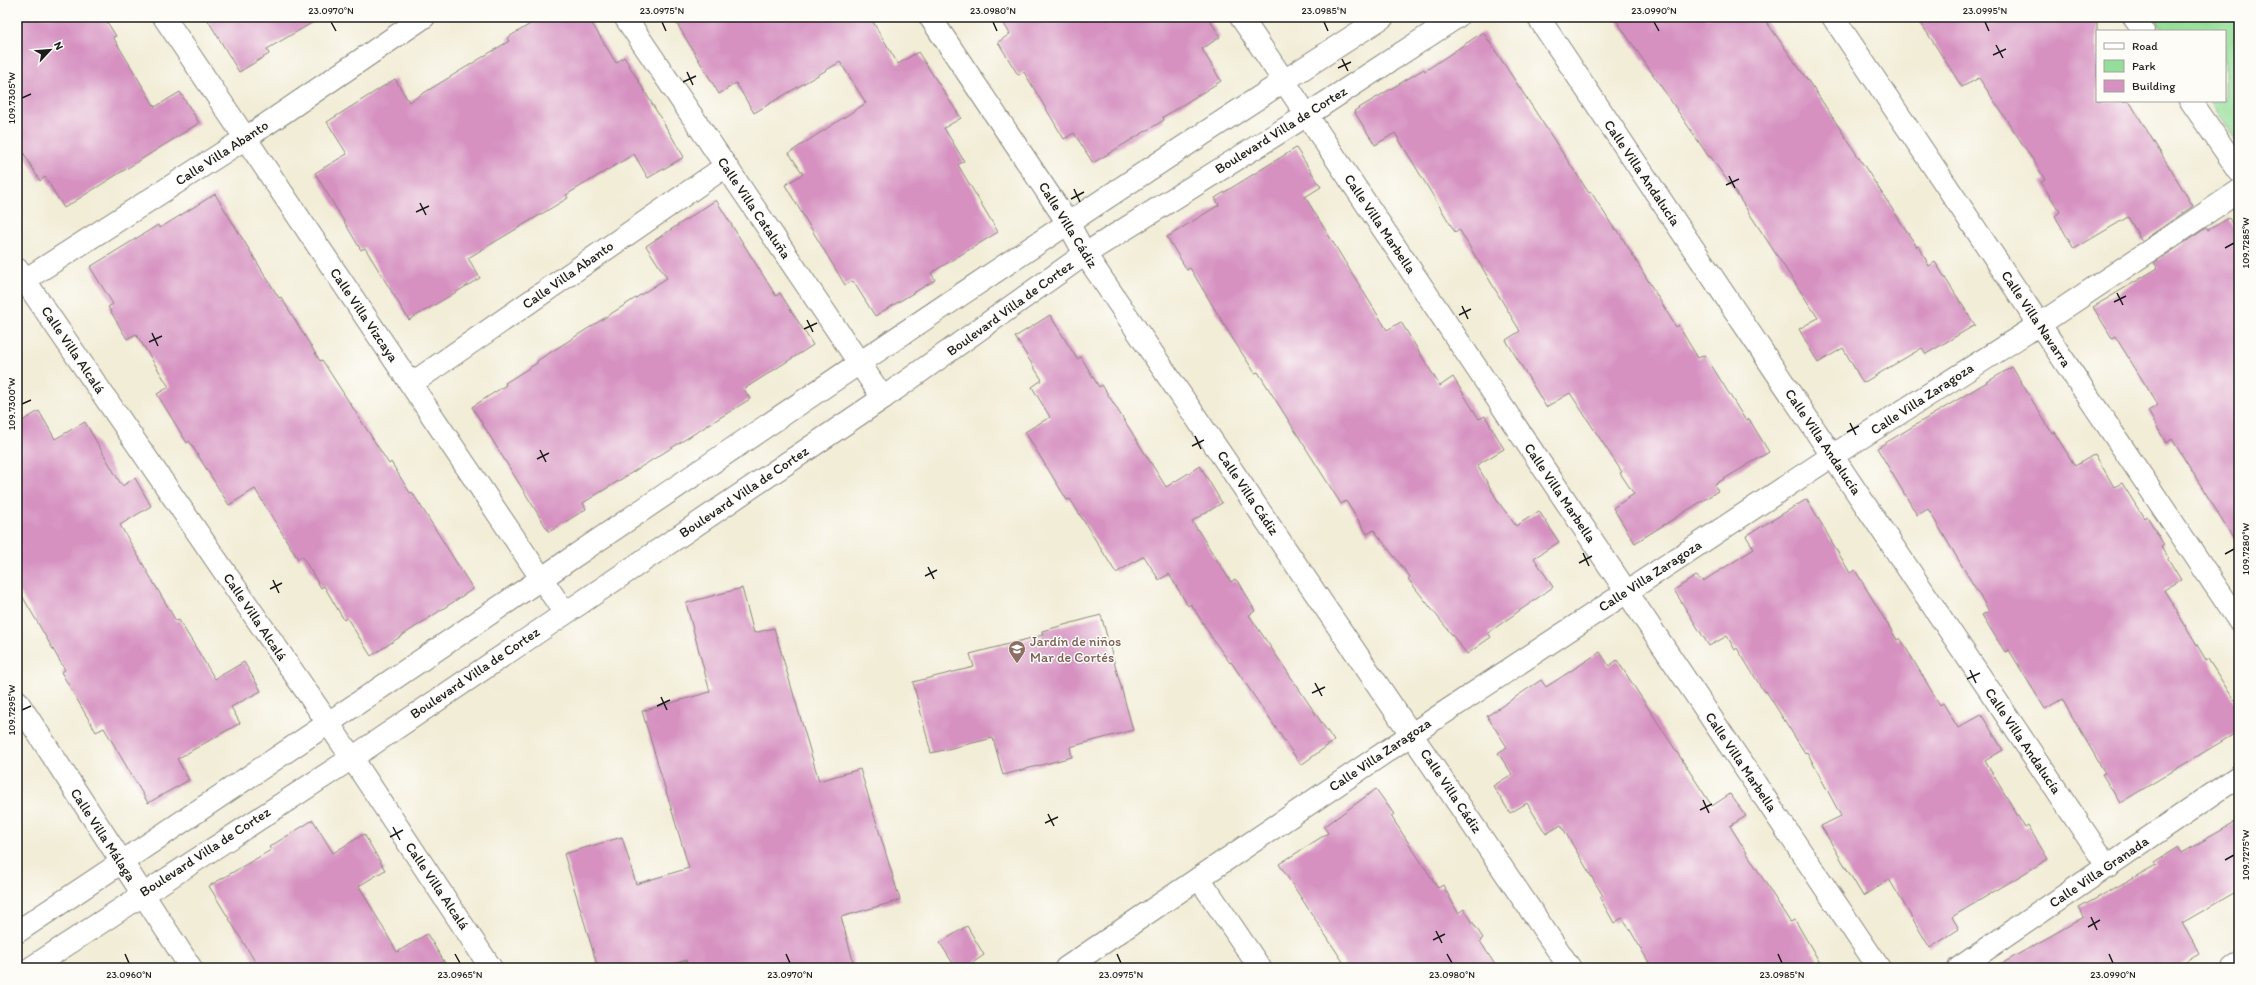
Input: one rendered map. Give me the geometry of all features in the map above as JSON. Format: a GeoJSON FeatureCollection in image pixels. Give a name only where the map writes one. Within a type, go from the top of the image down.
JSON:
{"type":"FeatureCollection","features":[{"type":"Feature","properties":{"kind":"street","name":"Calle Villa Vizcaya"},"geometry":{"type":"LineString","coordinates":[[164,17],[564,612]]}},
{"type":"Feature","properties":{"kind":"street","name":"Calle Villa Abanto"},"geometry":{"type":"LineString","coordinates":[[20,278],[246,138],[424,17]]}},
{"type":"Feature","properties":{"kind":"street","name":"Calle Villa Cataluña"},"geometry":{"type":"LineString","coordinates":[[625,17],[883,398]]}},
{"type":"Feature","properties":{"kind":"street","name":"Calle Villa Cádiz"},"geometry":{"type":"LineString","coordinates":[[930,17],[1068,223],[1086,254],[1570,968]]}},
{"type":"Feature","properties":{"kind":"street","name":"Calle Villa Marbella"},"geometry":{"type":"LineString","coordinates":[[1241,17],[1879,968]]}},
{"type":"Feature","properties":{"kind":"street"},"geometry":{"type":"LineString","coordinates":[[17,932],[329,725],[541,578],[858,362],[1383,17]]}},
{"type":"Feature","properties":{"kind":"street","name":"Boulevard Villa de Cortez"},"geometry":{"type":"LineString","coordinates":[[31,968],[141,894],[352,758],[564,612],[883,398],[1086,254],[1307,115],[1457,17]]}},
{"type":"Feature","properties":{"kind":"street","name":"Calle Villa Andalucía"},"geometry":{"type":"LineString","coordinates":[[1538,17],[2108,866]]}},
{"type":"Feature","properties":{"kind":"street","name":"Calle Villa Navarra"},"geometry":{"type":"LineString","coordinates":[[1833,17],[2239,621]]}},
{"type":"Feature","properties":{"kind":"street"},"geometry":{"type":"LineString","coordinates":[[2134,17],[2143,30]]}},
{"type":"Feature","properties":{"kind":"street"},"geometry":{"type":"LineString","coordinates":[[2192,102],[2239,171]]}},
{"type":"Feature","properties":{"kind":"street","name":"Calle Villa Abanto"},"geometry":{"type":"LineString","coordinates":[[411,384],[726,166]]}},
{"type":"Feature","properties":{"kind":"street","name":"Calle Villa Zaragoza"},"geometry":{"type":"LineString","coordinates":[[1066,968],[1412,734],[1832,456],[2040,324],[2239,191]]}},
{"type":"Feature","properties":{"kind":"street","name":"Calle Villa Alcalá"},"geometry":{"type":"LineString","coordinates":[[20,278],[352,758],[491,968]]}},
{"type":"Feature","properties":{"kind":"street","name":"Calle Villa Málaga"},"geometry":{"type":"LineString","coordinates":[[17,701],[141,894],[192,968]]}},
{"type":"Feature","properties":{"kind":"street","name":"Calle Villa Granada"},"geometry":{"type":"LineString","coordinates":[[1959,968],[2239,776]]}},
{"type":"Feature","properties":{"kind":"street"},"geometry":{"type":"LineString","coordinates":[[1199,878],[1260,968]]}},
{"type":"Feature","properties":{"kind":"street"},"geometry":{"type":"LineString","coordinates":[[2233,968],[2239,964]]}},
{"type":"Feature","properties":{"kind":"green space"},"geometry":{"type":"Polygon","coordinates":[[[2155,17],[2239,17],[2239,145],[2211,102],[2226,102],[2226,30],[2163,30],[2155,17]]]}},
{"type":"Feature","properties":{"kind":"building"},"geometry":{"type":"Polygon","coordinates":[[[17,17],[104,17],[116,36],[113,37],[155,107],[180,92],[199,123],[64,208],[45,177],[40,181],[17,142],[17,17]]]}},
{"type":"Feature","properties":{"kind":"building"},"geometry":{"type":"Polygon","coordinates":[[[206,17],[322,17],[267,49],[269,54],[239,72],[206,17]]]}},
{"type":"Feature","properties":{"kind":"building"},"geometry":{"type":"Polygon","coordinates":[[[542,17],[588,17],[616,63],[624,57],[684,157],[648,178],[634,154],[566,195],[568,198],[468,258],[480,278],[409,320],[365,248],[361,250],[315,173],[347,154],[327,122],[395,79],[409,102],[509,41],[507,38],[542,17]]]}},
{"type":"Feature","properties":{"kind":"building"},"geometry":{"type":"Polygon","coordinates":[[[673,17],[870,17],[898,64],[918,52],[961,118],[944,128],[964,161],[958,165],[998,232],[931,273],[935,280],[875,316],[853,281],[845,285],[785,185],[803,174],[789,153],[866,103],[840,62],[754,113],[736,83],[719,94],[673,17]]]}},
{"type":"Feature","properties":{"kind":"building"},"geometry":{"type":"Polygon","coordinates":[[[1000,17],[1208,17],[1220,37],[1202,49],[1221,81],[1163,117],[1164,120],[1093,163],[1074,133],[1064,139],[1024,72],[1018,75],[998,42],[1010,34],[1000,17]]]}},
{"type":"Feature","properties":{"kind":"building"},"geometry":{"type":"Polygon","coordinates":[[[1614,17],[1763,17],[1818,95],[1917,247],[1919,246],[1929,266],[1935,262],[1975,325],[1926,354],[1922,348],[1863,383],[1843,348],[1818,363],[1799,329],[1818,318],[1732,187],[1710,156],[1709,157],[1614,17]]]}},
{"type":"Feature","properties":{"kind":"building"},"geometry":{"type":"Polygon","coordinates":[[[1917,17],[2097,17],[2096,102],[2130,102],[2193,206],[2142,241],[2128,217],[2074,249],[2055,216],[2060,212],[2041,182],[2045,180],[1979,78],[1962,87],[1917,17]]]}},
{"type":"Feature","properties":{"kind":"building"},"geometry":{"type":"Polygon","coordinates":[[[1483,32],[1589,193],[1591,192],[1615,230],[1617,229],[1676,327],[1678,325],[1698,358],[1705,355],[1746,421],[1749,419],[1769,452],[1714,485],[1718,491],[1635,543],[1613,508],[1634,494],[1620,473],[1622,472],[1570,393],[1546,407],[1506,340],[1520,331],[1459,229],[1455,232],[1395,133],[1375,145],[1354,111],[1424,69],[1425,71],[1483,32]]]}},
{"type":"Feature","properties":{"kind":"building"},"geometry":{"type":"Polygon","coordinates":[[[1296,148],[1321,187],[1305,197],[1387,330],[1401,322],[1440,386],[1453,377],[1479,419],[1485,416],[1504,449],[1477,465],[1499,503],[1516,526],[1539,511],[1559,542],[1534,558],[1553,587],[1488,633],[1491,637],[1467,654],[1408,579],[1410,577],[1374,530],[1367,534],[1346,501],[1341,504],[1258,372],[1255,373],[1190,268],[1187,270],[1167,237],[1219,205],[1215,198],[1296,148]]]}},
{"type":"Feature","properties":{"kind":"building"},"geometry":{"type":"Polygon","coordinates":[[[215,194],[320,361],[322,360],[389,464],[391,462],[410,493],[412,492],[473,589],[371,656],[347,618],[344,620],[324,586],[321,588],[302,556],[298,559],[255,489],[229,505],[189,441],[187,443],[157,394],[169,387],[136,334],[127,339],[108,307],[113,304],[90,267],[158,225],[160,228],[215,194]]]}},
{"type":"Feature","properties":{"kind":"building"},"geometry":{"type":"Polygon","coordinates":[[[716,200],[776,296],[780,293],[813,345],[744,389],[750,399],[583,503],[586,509],[549,532],[472,407],[506,385],[505,383],[537,363],[537,361],[667,278],[646,246],[716,200]]]}},
{"type":"Feature","properties":{"kind":"building"},"geometry":{"type":"Polygon","coordinates":[[[2229,218],[2239,236],[2239,547],[2172,439],[2166,443],[2148,411],[2158,405],[2115,336],[2112,338],[2093,307],[2158,268],[2154,263],[2206,228],[2208,230],[2229,218]]]}},
{"type":"Feature","properties":{"kind":"building"},"geometry":{"type":"Polygon","coordinates":[[[1050,315],[1077,359],[1081,357],[1099,387],[1102,385],[1166,487],[1200,466],[1222,503],[1192,521],[1231,582],[1235,579],[1240,584],[1255,611],[1249,615],[1334,741],[1301,765],[1231,662],[1230,663],[1212,638],[1191,604],[1188,606],[1169,574],[1159,580],[1144,556],[1116,573],[1070,499],[1067,500],[1025,432],[1050,417],[1032,387],[1042,380],[1015,337],[1050,315]]]}},
{"type":"Feature","properties":{"kind":"building"},"geometry":{"type":"Polygon","coordinates":[[[2012,367],[2052,433],[2054,432],[2075,466],[2095,454],[2114,487],[2122,483],[2144,518],[2147,516],[2164,545],[2161,547],[2181,580],[2164,590],[2206,660],[2208,659],[2239,708],[2239,731],[2120,803],[2102,774],[2105,773],[2062,699],[2045,709],[2009,650],[2005,652],[1982,615],[1989,611],[1928,509],[1917,515],[1877,448],[2012,367]]]}},
{"type":"Feature","properties":{"kind":"building"},"geometry":{"type":"Polygon","coordinates":[[[39,411],[55,439],[85,422],[122,486],[135,478],[151,506],[120,525],[176,621],[179,620],[215,679],[244,662],[261,691],[231,707],[240,723],[177,759],[189,780],[148,803],[104,728],[96,732],[61,672],[65,670],[17,587],[17,424],[39,411]]]}},
{"type":"Feature","properties":{"kind":"building"},"geometry":{"type":"Polygon","coordinates":[[[1807,499],[1850,573],[1855,570],[1897,640],[1900,638],[1940,705],[1943,703],[1958,728],[1981,714],[2003,750],[1985,761],[2025,828],[2028,826],[2048,859],[1952,917],[1959,929],[1930,948],[1889,879],[1863,896],[1821,826],[1841,816],[1807,752],[1805,753],[1766,691],[1764,692],[1737,648],[1735,650],[1727,636],[1709,646],[1674,590],[1696,576],[1703,581],[1754,549],[1746,536],[1807,499]]]}},
{"type":"Feature","properties":{"kind":"building"},"geometry":{"type":"Polygon","coordinates":[[[742,588],[754,633],[774,628],[819,781],[860,769],[900,900],[841,917],[855,968],[689,968],[686,960],[661,968],[598,968],[564,854],[622,837],[636,884],[689,868],[642,711],[710,692],[686,603],[742,588]]]}},
{"type":"Feature","properties":{"kind":"building"},"geometry":{"type":"Polygon","coordinates":[[[1101,615],[1133,730],[1070,747],[1072,757],[1003,775],[993,738],[931,753],[913,682],[974,667],[970,654],[1043,635],[1042,631],[1101,615]]]}},
{"type":"Feature","properties":{"kind":"building"},"geometry":{"type":"Polygon","coordinates":[[[1600,652],[1609,666],[1617,660],[1712,806],[1730,794],[1746,816],[1730,826],[1790,922],[1795,920],[1823,968],[1652,968],[1622,918],[1614,923],[1600,898],[1603,896],[1561,825],[1546,834],[1527,803],[1510,813],[1493,786],[1512,774],[1498,753],[1507,747],[1487,716],[1541,680],[1546,687],[1600,652]]]}},
{"type":"Feature","properties":{"kind":"building"},"geometry":{"type":"Polygon","coordinates":[[[1376,789],[1394,814],[1391,816],[1438,888],[1443,885],[1458,913],[1464,909],[1483,938],[1480,941],[1497,968],[1347,968],[1279,864],[1328,833],[1324,827],[1376,789]]]}},
{"type":"Feature","properties":{"kind":"building"},"geometry":{"type":"Polygon","coordinates":[[[313,820],[333,853],[364,834],[385,870],[359,886],[397,952],[427,934],[448,968],[259,968],[209,886],[271,850],[269,847],[313,820]]]}},
{"type":"Feature","properties":{"kind":"building"},"geometry":{"type":"Polygon","coordinates":[[[2239,820],[2239,890],[2182,923],[2199,953],[2174,968],[1994,968],[2084,917],[2079,908],[2156,865],[2154,862],[2178,847],[2182,853],[2239,820]]]}},
{"type":"Feature","properties":{"kind":"building"},"geometry":{"type":"Polygon","coordinates":[[[967,926],[984,955],[965,968],[956,968],[940,943],[967,926]]]}},
{"type":"Feature","properties":{"kind":"place","name":"Jardín de niños Mar de Cortés"},"geometry":{"type":"Point","coordinates":[1017,664]}}]}
